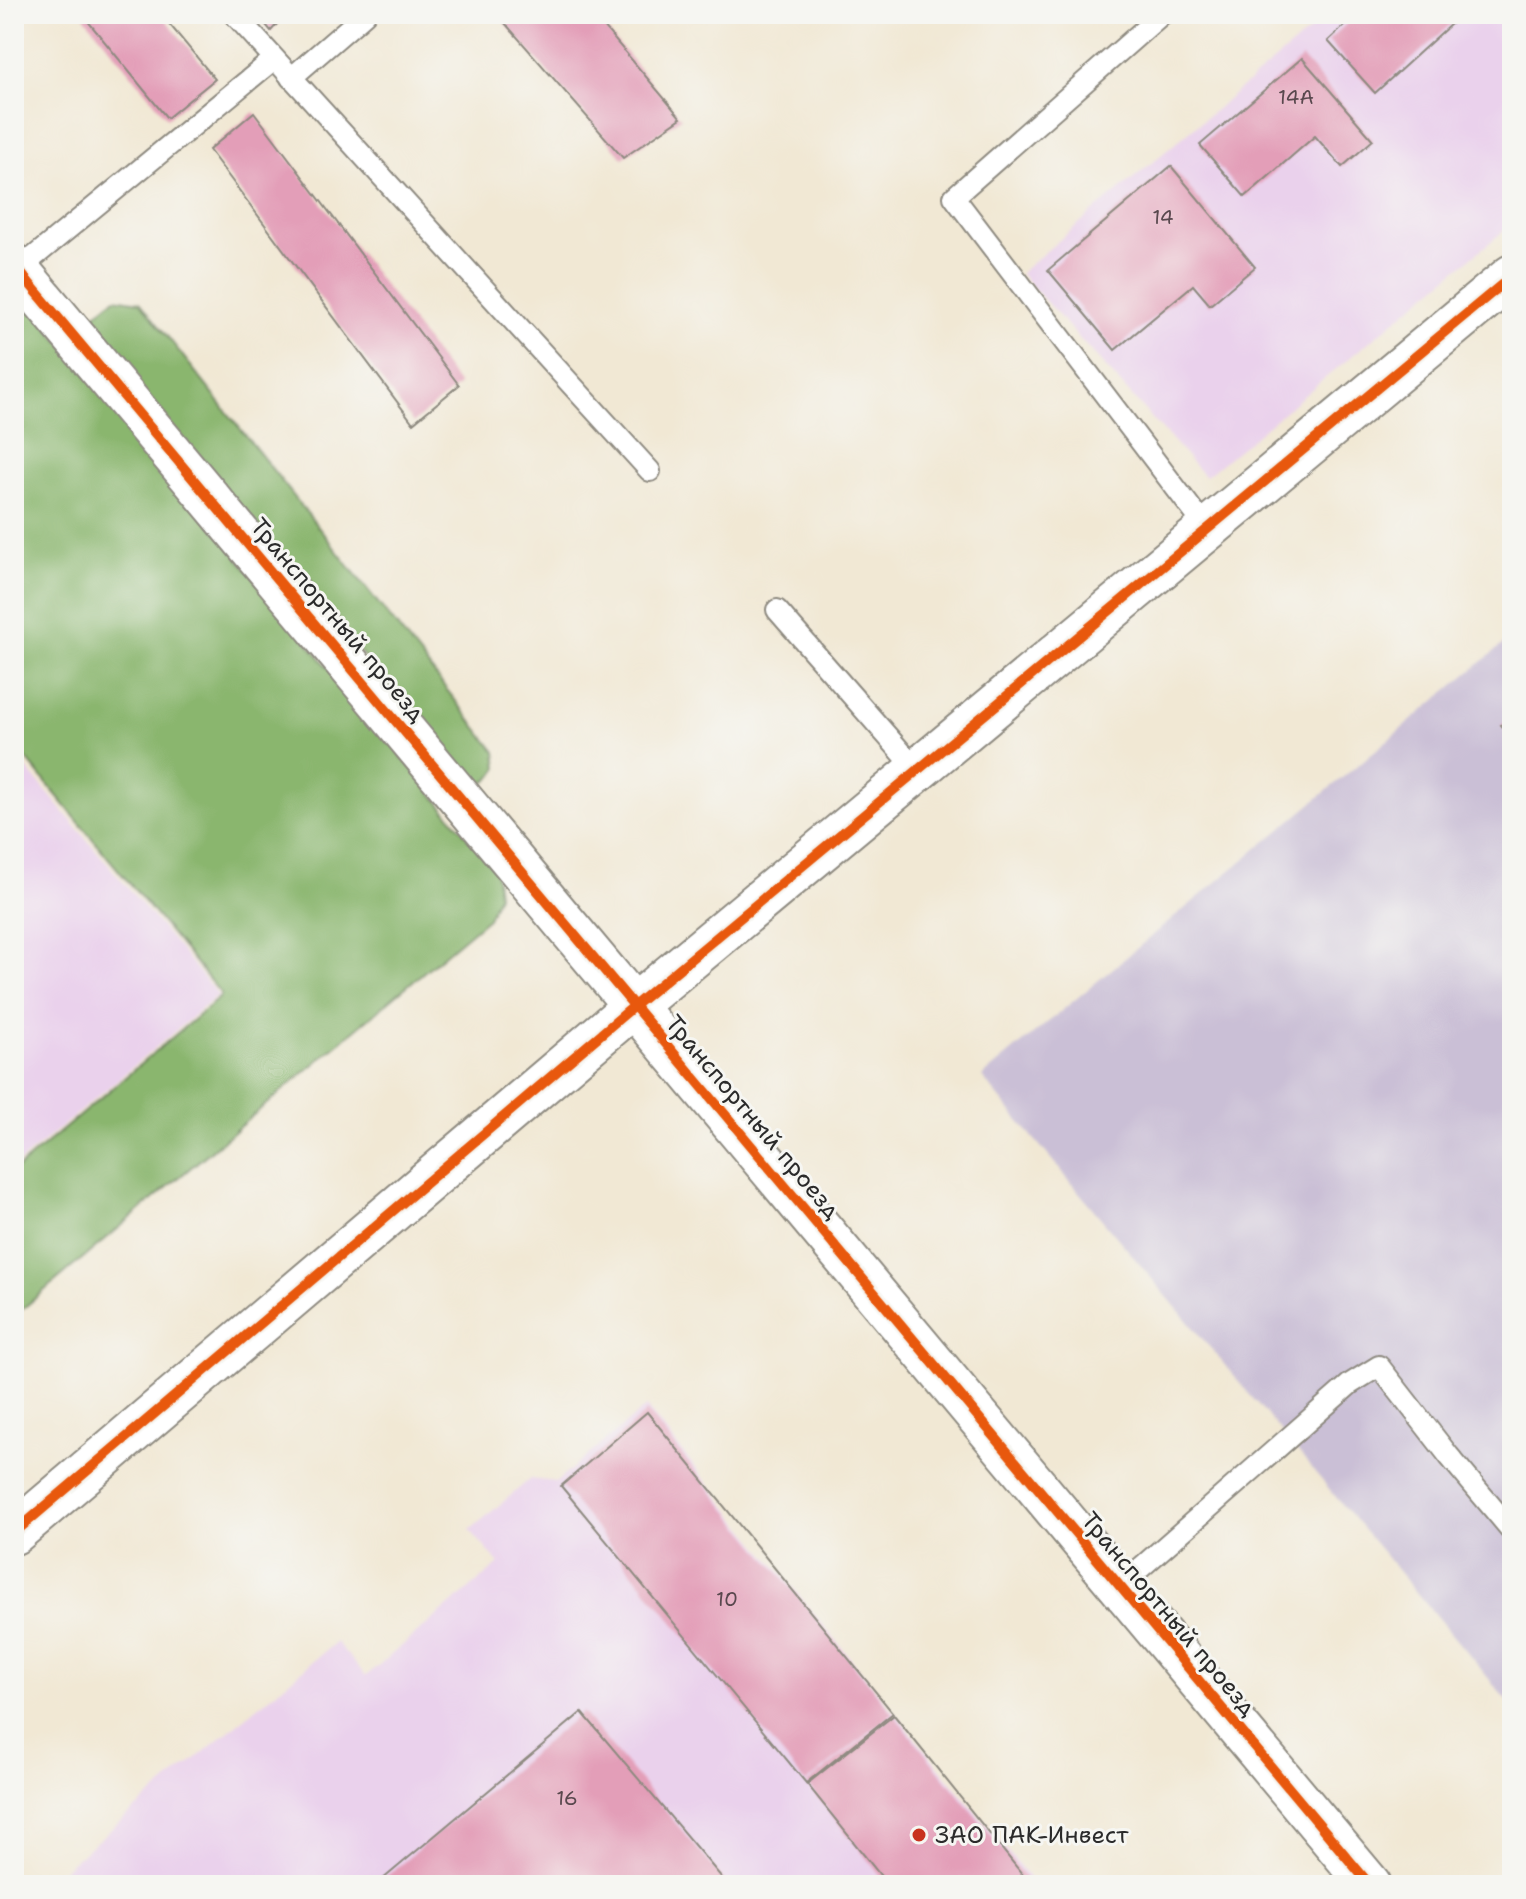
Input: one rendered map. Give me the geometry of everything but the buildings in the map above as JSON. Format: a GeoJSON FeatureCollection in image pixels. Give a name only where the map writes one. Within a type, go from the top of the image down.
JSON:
{"type":"FeatureCollection","features":[{"type":"Feature","properties":{"kind":"street","name":"Транспортный проезд"},"geometry":{"type":"LineString","coordinates":[[16,267],[1370,1885]]}},
{"type":"Feature","properties":{"kind":"street"},"geometry":{"type":"LineString","coordinates":[[14,1533],[634,1006],[1512,276]]}},
{"type":"Feature","properties":{"kind":"lane"},"geometry":{"type":"LineString","coordinates":[[234,14],[650,471]]}},
{"type":"Feature","properties":{"kind":"lane"},"geometry":{"type":"LineString","coordinates":[[291,78],[365,14]]}},
{"type":"Feature","properties":{"kind":"lane"},"geometry":{"type":"LineString","coordinates":[[1162,14],[954,197],[1207,529]]}},
{"type":"Feature","properties":{"kind":"lane"},"geometry":{"type":"LineString","coordinates":[[16,267],[274,59]]}},
{"type":"Feature","properties":{"kind":"lane"},"geometry":{"type":"LineString","coordinates":[[777,610],[917,770]]}},
{"type":"Feature","properties":{"kind":"lane"},"geometry":{"type":"LineString","coordinates":[[1120,1586],[1350,1384],[1379,1366],[1512,1531]]}},
{"type":"Feature","properties":{"kind":"shaded area"},"geometry":{"type":"Polygon","coordinates":[[[1330,14],[1512,14],[1512,224],[1205,477],[1020,273],[1330,14]]]}},
{"type":"Feature","properties":{"kind":"shaded area"},"geometry":{"type":"Polygon","coordinates":[[[1512,637],[1512,1706],[982,1077],[1512,637]]]}},
{"type":"Feature","properties":{"kind":"shaded area"},"geometry":{"type":"Polygon","coordinates":[[[14,753],[218,995],[14,1167],[14,753]]]}},
{"type":"Feature","properties":{"kind":"shaded area"},"geometry":{"type":"Polygon","coordinates":[[[646,1407],[1035,1885],[44,1885],[336,1642],[366,1676],[499,1564],[470,1530],[530,1479],[556,1482],[646,1407]]]}},
{"type":"Feature","properties":{"kind":"green space"},"geometry":{"type":"Polygon","coordinates":[[[14,286],[495,870],[498,895],[488,918],[14,1316],[14,1171],[221,994],[14,744],[14,286]]]}},
{"type":"Feature","properties":{"kind":"green space"},"geometry":{"type":"Polygon","coordinates":[[[115,298],[140,302],[496,752],[498,768],[490,779],[477,787],[90,342],[93,316],[115,298]]]}},
{"type":"Feature","properties":{"kind":"cycle path"},"geometry":{"type":"LineString","coordinates":[[14,265],[1370,1885]]}},
{"type":"Feature","properties":{"kind":"cycle path"},"geometry":{"type":"LineString","coordinates":[[14,1533],[634,1006],[1512,276]]}},
{"type":"Feature","properties":{"kind":"place","name":"ЗАО ПАК-Инвест"},"geometry":{"type":"Point","coordinates":[919,1835]}}]}
